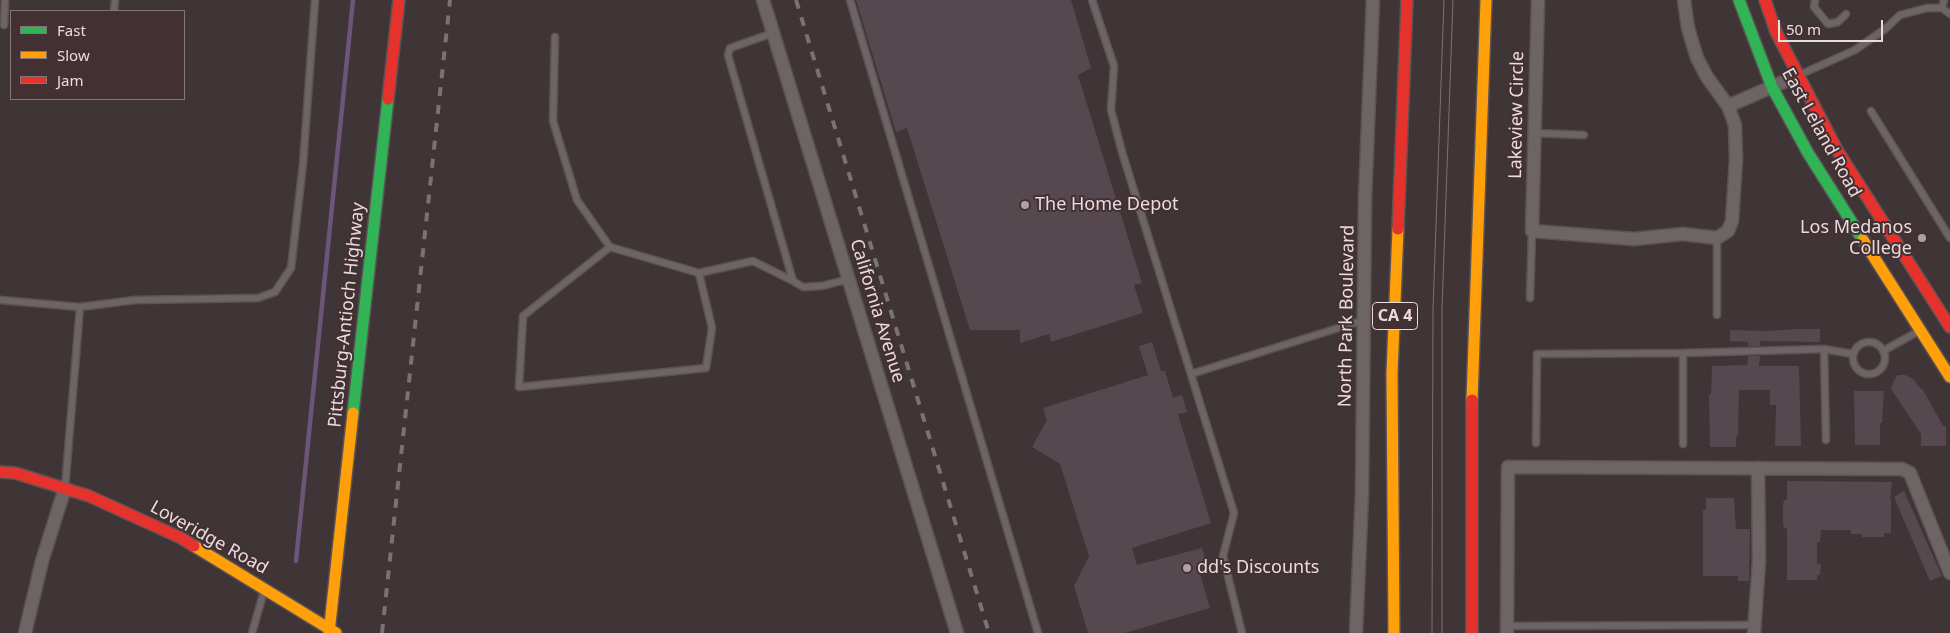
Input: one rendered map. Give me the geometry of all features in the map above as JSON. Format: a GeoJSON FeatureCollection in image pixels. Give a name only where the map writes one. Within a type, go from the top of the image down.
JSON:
{"type":"FeatureCollection","features":[{"type":"Feature","properties":{"kind":"main road","name":"Pittsburg-Antioch Highway"},"geometry":{"type":"LineString","coordinates":[[332,632],[399,0]]}},
{"type":"Feature","properties":{"kind":"main road","name":"CA 4"},"geometry":{"type":"LineString","coordinates":[[1394,633],[1392,373],[1407,0]]}},
{"type":"Feature","properties":{"kind":"main road"},"geometry":{"type":"LineString","coordinates":[[1472,633],[1472,370],[1486,0]]}},
{"type":"Feature","properties":{"kind":"main road","name":"East Leland Road"},"geometry":{"type":"LineString","coordinates":[[1739,0],[1772,86],[1808,153],[1950,377]]}},
{"type":"Feature","properties":{"kind":"main road","name":"East Leland Road"},"geometry":{"type":"LineString","coordinates":[[1765,0],[1776,32],[1837,150],[1950,327]]}},
{"type":"Feature","properties":{"kind":"main road","name":"Loveridge Road"},"geometry":{"type":"LineString","coordinates":[[0,472],[15,473],[89,496],[181,538],[332,632]]}},
{"type":"Feature","properties":{"kind":"street","name":"California Avenue"},"geometry":{"type":"LineString","coordinates":[[763,0],[957,633]]}},
{"type":"Feature","properties":{"kind":"street","name":"North Park Boulevard"},"geometry":{"type":"LineString","coordinates":[[1356,633],[1362,493],[1366,188],[1373,0]]}},
{"type":"Feature","properties":{"kind":"street","name":"Lakeview Circle"},"geometry":{"type":"LineString","coordinates":[[1532,231],[1538,0]]}},
{"type":"Feature","properties":{"kind":"street"},"geometry":{"type":"LineString","coordinates":[[1532,231],[1634,239],[1683,234],[1717,238],[1728,231],[1732,222],[1736,160],[1735,125],[1728,106],[1707,77],[1697,58],[1688,28],[1684,0]]}},
{"type":"Feature","properties":{"kind":"street"},"geometry":{"type":"LineString","coordinates":[[1728,106],[1798,76]]}},
{"type":"Feature","properties":{"kind":"street"},"geometry":{"type":"LineString","coordinates":[[1507,629],[1508,467],[1902,469],[1910,473],[1950,574]]}},
{"type":"Feature","properties":{"kind":"street"},"geometry":{"type":"LineString","coordinates":[[1754,629],[1759,561],[1758,468]]}},
{"type":"Feature","properties":{"kind":"street"},"geometry":{"type":"LineString","coordinates":[[25,633],[42,561],[65,488]]}},
{"type":"Feature","properties":{"kind":"lane"},"geometry":{"type":"LineString","coordinates":[[2,25],[5,0]]}},
{"type":"Feature","properties":{"kind":"lane"},"geometry":{"type":"LineString","coordinates":[[0,300],[80,307],[135,300],[258,298],[275,292],[291,268],[303,164],[315,0]]}},
{"type":"Feature","properties":{"kind":"lane"},"geometry":{"type":"LineString","coordinates":[[850,0],[1038,633]]}},
{"type":"Feature","properties":{"kind":"lane"},"geometry":{"type":"LineString","coordinates":[[1092,0],[1114,66],[1111,110],[1234,513],[1222,556],[1242,633]]}},
{"type":"Feature","properties":{"kind":"lane"},"geometry":{"type":"LineString","coordinates":[[1815,0],[1814,7],[1828,24],[1838,22],[1846,14]]}},
{"type":"Feature","properties":{"kind":"lane"},"geometry":{"type":"LineString","coordinates":[[1942,8],[1944,0]]}},
{"type":"Feature","properties":{"kind":"lane"},"geometry":{"type":"LineString","coordinates":[[1798,76],[1855,50],[1885,30],[1900,15],[1927,8],[1942,8],[1950,14]]}},
{"type":"Feature","properties":{"kind":"lane"},"geometry":{"type":"LineString","coordinates":[[773,33],[730,48],[728,55],[793,281]]}},
{"type":"Feature","properties":{"kind":"lane"},"geometry":{"type":"LineString","coordinates":[[555,37],[553,121],[577,200],[610,248],[699,273],[753,261],[803,287],[822,286],[849,280]]}},
{"type":"Feature","properties":{"kind":"lane"},"geometry":{"type":"LineString","coordinates":[[1871,111],[1950,238]]}},
{"type":"Feature","properties":{"kind":"lane"},"geometry":{"type":"LineString","coordinates":[[1534,132],[1584,135]]}},
{"type":"Feature","properties":{"kind":"lane","name":"Lakeview Circle"},"geometry":{"type":"LineString","coordinates":[[1530,298],[1532,231]]}},
{"type":"Feature","properties":{"kind":"lane"},"geometry":{"type":"LineString","coordinates":[[1717,238],[1717,314]]}},
{"type":"Feature","properties":{"kind":"lane"},"geometry":{"type":"LineString","coordinates":[[610,248],[523,316],[519,387],[706,368],[712,328],[699,273]]}},
{"type":"Feature","properties":{"kind":"lane"},"geometry":{"type":"LineString","coordinates":[[65,488],[80,307]]}},
{"type":"Feature","properties":{"kind":"lane"},"geometry":{"type":"LineString","coordinates":[[1191,374],[1364,320]]}},
{"type":"Feature","properties":{"kind":"lane"},"geometry":{"type":"LineString","coordinates":[[1884,351],[1920,330]]}},
{"type":"Feature","properties":{"kind":"lane"},"geometry":{"type":"LineString","coordinates":[[1868,342],[1877,344],[1884,351],[1884,362],[1878,372],[1867,374],[1857,370],[1853,354],[1858,346],[1868,342]]}},
{"type":"Feature","properties":{"kind":"lane"},"geometry":{"type":"LineString","coordinates":[[1536,444],[1537,354],[1824,350],[1853,354]]}},
{"type":"Feature","properties":{"kind":"lane"},"geometry":{"type":"LineString","coordinates":[[1824,350],[1826,440]]}},
{"type":"Feature","properties":{"kind":"lane"},"geometry":{"type":"LineString","coordinates":[[1683,353],[1683,444]]}},
{"type":"Feature","properties":{"kind":"lane"},"geometry":{"type":"LineString","coordinates":[[252,633],[265,590]]}},
{"type":"Feature","properties":{"kind":"lane"},"geometry":{"type":"LineString","coordinates":[[1507,629],[1754,629]]}},
{"type":"Feature","properties":{"kind":"building","name":"The Home Depot"},"geometry":{"type":"Polygon","coordinates":[[[856,0],[1071,0],[1091,68],[1078,75],[1142,283],[1134,285],[1143,313],[1051,342],[1049,334],[1020,343],[1020,330],[970,330],[907,128],[896,132],[856,0]]]}},
{"type":"Feature","properties":{"kind":"building"},"geometry":{"type":"Polygon","coordinates":[[[1820,329],[1820,342],[1760,341],[1760,346],[1748,346],[1748,342],[1730,341],[1730,330],[1768,331],[1820,329]]]}},
{"type":"Feature","properties":{"kind":"building"},"geometry":{"type":"Polygon","coordinates":[[[1152,342],[1161,371],[1165,371],[1173,398],[1182,395],[1187,412],[1178,414],[1211,523],[1132,548],[1137,565],[1202,548],[1209,571],[1200,574],[1210,608],[1125,633],[1088,633],[1074,586],[1089,556],[1060,464],[1032,447],[1047,420],[1043,408],[1148,375],[1139,346],[1152,342]]]}},
{"type":"Feature","properties":{"kind":"building"},"geometry":{"type":"Polygon","coordinates":[[[1748,356],[1760,356],[1759,366],[1799,366],[1801,446],[1775,446],[1776,405],[1770,405],[1770,390],[1739,390],[1736,447],[1710,447],[1709,394],[1711,394],[1712,366],[1747,365],[1748,356]]]}},
{"type":"Feature","properties":{"kind":"building"},"geometry":{"type":"Polygon","coordinates":[[[1898,375],[1905,375],[1913,379],[1922,388],[1943,426],[1946,426],[1946,446],[1921,446],[1921,434],[1891,389],[1898,375]]]}},
{"type":"Feature","properties":{"kind":"building"},"geometry":{"type":"Polygon","coordinates":[[[1854,391],[1884,391],[1882,423],[1880,423],[1880,445],[1855,445],[1854,391]]]}},
{"type":"Feature","properties":{"kind":"building"},"geometry":{"type":"Polygon","coordinates":[[[1787,481],[1892,482],[1890,500],[1891,533],[1884,533],[1884,537],[1862,537],[1862,534],[1851,534],[1851,530],[1821,530],[1820,542],[1817,542],[1817,564],[1821,564],[1820,575],[1817,575],[1817,580],[1787,580],[1787,529],[1783,525],[1783,505],[1784,500],[1787,500],[1787,481]]]}},
{"type":"Feature","properties":{"kind":"building"},"geometry":{"type":"Polygon","coordinates":[[[1904,491],[1942,576],[1930,581],[1894,497],[1904,491]]]}},
{"type":"Feature","properties":{"kind":"building"},"geometry":{"type":"Polygon","coordinates":[[[1706,498],[1734,498],[1736,529],[1750,529],[1749,581],[1738,581],[1738,576],[1703,576],[1703,510],[1706,510],[1706,498]]]}},
{"type":"Feature","properties":{"kind":"waterway"},"geometry":{"type":"LineString","coordinates":[[296,561],[353,0]]}},
{"type":"Feature","properties":{"kind":"tram line"},"geometry":{"type":"LineString","coordinates":[[1432,633],[1433,309],[1444,0]]}},
{"type":"Feature","properties":{"kind":"tram line"},"geometry":{"type":"LineString","coordinates":[[1442,633],[1442,309],[1453,0]]}},
{"type":"Feature","properties":{"kind":"railway"},"geometry":{"type":"LineString","coordinates":[[382,633],[450,0]]}},
{"type":"Feature","properties":{"kind":"railway"},"geometry":{"type":"LineString","coordinates":[[796,0],[989,633]]}},
{"type":"Feature","properties":{"kind":"traffic: fast"},"geometry":{"type":"LineString","coordinates":[[1739,0],[1772,87],[1808,153],[1863,240]]}},
{"type":"Feature","properties":{"kind":"traffic: fast"},"geometry":{"type":"LineString","coordinates":[[353,413],[388,99]]}},
{"type":"Feature","properties":{"kind":"traffic: slow"},"geometry":{"type":"LineString","coordinates":[[1472,400],[1486,0]]}},
{"type":"Feature","properties":{"kind":"traffic: slow"},"geometry":{"type":"LineString","coordinates":[[1394,633],[1392,373],[1398,229]]}},
{"type":"Feature","properties":{"kind":"traffic: slow"},"geometry":{"type":"LineString","coordinates":[[1863,240],[1950,377]]}},
{"type":"Feature","properties":{"kind":"traffic: slow"},"geometry":{"type":"LineString","coordinates":[[329,633],[353,413]]}},
{"type":"Feature","properties":{"kind":"traffic: slow"},"geometry":{"type":"LineString","coordinates":[[194,546],[336,633]]}},
{"type":"Feature","properties":{"kind":"traffic: jam"},"geometry":{"type":"LineString","coordinates":[[388,99],[399,0]]}},
{"type":"Feature","properties":{"kind":"traffic: jam"},"geometry":{"type":"LineString","coordinates":[[1398,229],[1407,0]]}},
{"type":"Feature","properties":{"kind":"traffic: jam"},"geometry":{"type":"LineString","coordinates":[[1765,0],[1776,32],[1837,150],[1950,327]]}},
{"type":"Feature","properties":{"kind":"traffic: jam"},"geometry":{"type":"LineString","coordinates":[[1472,400],[1472,633]]}},
{"type":"Feature","properties":{"kind":"traffic: jam"},"geometry":{"type":"LineString","coordinates":[[0,472],[15,473],[89,496],[181,538],[194,546]]}},
{"type":"Feature","properties":{"kind":"place","name":"The Home Depot"},"geometry":{"type":"Point","coordinates":[1025,205]}},
{"type":"Feature","properties":{"kind":"place","name":"Los Medanos College"},"geometry":{"type":"Point","coordinates":[1922,238]}},
{"type":"Feature","properties":{"kind":"place","name":"dd's Discounts"},"geometry":{"type":"Point","coordinates":[1187,568]}}]}
